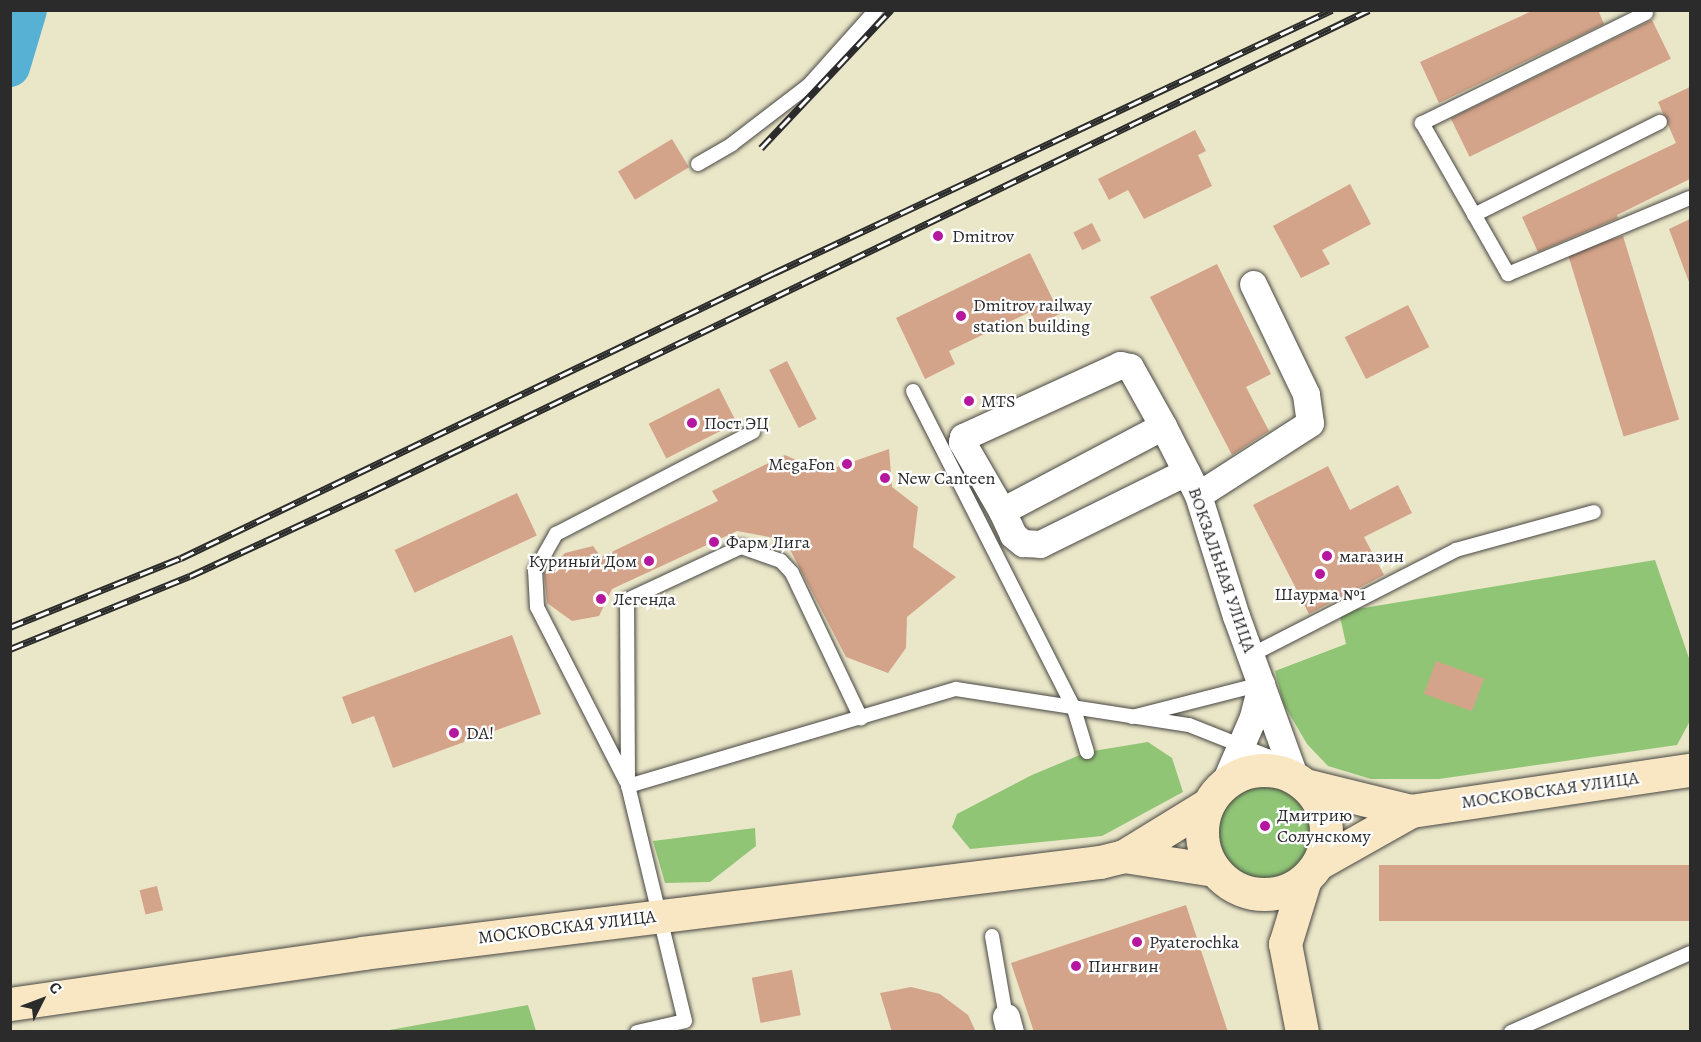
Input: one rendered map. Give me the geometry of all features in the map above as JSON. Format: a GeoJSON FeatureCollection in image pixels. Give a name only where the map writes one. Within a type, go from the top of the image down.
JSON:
{"type":"FeatureCollection","features":[{"type":"Feature","properties":{"kind":"main road","name":"МОСКОВСКАЯ УЛИЦА"},"geometry":{"type":"LineString","coordinates":[[1124,856],[1216,794],[1259,769],[1410,811]]}},
{"type":"Feature","properties":{"kind":"main road","name":"МОСКОВСКАЯ УЛИЦА"},"geometry":{"type":"LineString","coordinates":[[10,1004],[362,953],[661,915],[923,886],[1124,856],[1226,880],[1273,894],[1410,811],[1690,771]]}},
{"type":"Feature","properties":{"kind":"main road"},"geometry":{"type":"LineString","coordinates":[[1300,781],[1322,809],[1327,829],[1285,944],[1302,1032]]}},
{"type":"Feature","properties":{"kind":"main road"},"geometry":{"type":"LineString","coordinates":[[1216,794],[1201,836],[1226,880],[1285,944]]}},
{"type":"Feature","properties":{"kind":"street"},"geometry":{"type":"LineString","coordinates":[[1163,426],[1002,511],[1013,535],[1023,543],[1041,544],[1192,483],[1310,423],[1306,394],[1253,284]]}},
{"type":"Feature","properties":{"kind":"street","name":"ВОКЗАЛЬНАЯ УЛИЦА"},"geometry":{"type":"LineString","coordinates":[[1002,511],[962,442],[963,437],[1126,363],[1163,426],[1192,483],[1251,655],[1300,781]]}},
{"type":"Feature","properties":{"kind":"street"},"geometry":{"type":"LineString","coordinates":[[1216,794],[1242,745],[1262,684]]}},
{"type":"Feature","properties":{"kind":"lane"},"geometry":{"type":"LineString","coordinates":[[698,164],[732,144],[809,86],[876,10]]}},
{"type":"Feature","properties":{"kind":"lane"},"geometry":{"type":"LineString","coordinates":[[1646,13],[1422,123],[1508,274],[1690,198]]}},
{"type":"Feature","properties":{"kind":"lane"},"geometry":{"type":"LineString","coordinates":[[1474,214],[1660,122]]}},
{"type":"Feature","properties":{"kind":"lane"},"geometry":{"type":"LineString","coordinates":[[913,391],[1074,710],[1087,752]]}},
{"type":"Feature","properties":{"kind":"lane"},"geometry":{"type":"LineString","coordinates":[[637,1032],[685,1021],[628,786],[537,607],[535,571],[556,534],[753,432]]}},
{"type":"Feature","properties":{"kind":"lane"},"geometry":{"type":"LineString","coordinates":[[1251,655],[1456,550],[1594,512]]}},
{"type":"Feature","properties":{"kind":"lane"},"geometry":{"type":"LineString","coordinates":[[628,786],[627,600],[741,547],[781,561],[792,573],[861,718]]}},
{"type":"Feature","properties":{"kind":"lane"},"geometry":{"type":"LineString","coordinates":[[1127,719],[1262,684]]}},
{"type":"Feature","properties":{"kind":"lane"},"geometry":{"type":"LineString","coordinates":[[628,786],[956,690],[1127,719],[1189,725],[1267,756],[1300,781]]}},
{"type":"Feature","properties":{"kind":"lane"},"geometry":{"type":"LineString","coordinates":[[992,936],[1008,1024]]}},
{"type":"Feature","properties":{"kind":"lane"},"geometry":{"type":"LineString","coordinates":[[1511,1032],[1690,953]]}},
{"type":"Feature","properties":{"kind":"green space"},"geometry":{"type":"Polygon","coordinates":[[[1655,560],[1690,661],[1690,721],[1677,745],[1439,779],[1371,779],[1328,766],[1307,744],[1283,703],[1275,671],[1346,644],[1339,612],[1655,560]]]}},
{"type":"Feature","properties":{"kind":"green space"},"geometry":{"type":"Polygon","coordinates":[[[1148,742],[1172,758],[1183,792],[1102,836],[970,849],[952,827],[957,814],[1032,775],[1087,752],[1148,742]]]}},
{"type":"Feature","properties":{"kind":"green space"},"geometry":{"type":"Polygon","coordinates":[[[1264,777],[1285,781],[1303,793],[1315,811],[1319,832],[1315,853],[1303,871],[1285,883],[1264,887],[1243,883],[1225,871],[1213,853],[1209,832],[1213,811],[1225,793],[1243,781],[1264,777]]]}},
{"type":"Feature","properties":{"kind":"green space"},"geometry":{"type":"Polygon","coordinates":[[[755,828],[756,846],[710,882],[665,883],[653,841],[755,828]]]}},
{"type":"Feature","properties":{"kind":"green space"},"geometry":{"type":"Polygon","coordinates":[[[528,1005],[536,1031],[384,1031],[528,1005]]]}},
{"type":"Feature","properties":{"kind":"building"},"geometry":{"type":"Polygon","coordinates":[[[1534,10],[1598,10],[1604,24],[1439,103],[1420,62],[1534,10]]]}},
{"type":"Feature","properties":{"kind":"building"},"geometry":{"type":"Polygon","coordinates":[[[1652,20],[1671,59],[1470,157],[1451,118],[1652,20]]]}},
{"type":"Feature","properties":{"kind":"building"},"geometry":{"type":"Polygon","coordinates":[[[1690,87],[1690,179],[1617,215],[1618,218],[1538,252],[1522,217],[1676,143],[1658,102],[1690,87]]]}},
{"type":"Feature","properties":{"kind":"building"},"geometry":{"type":"Polygon","coordinates":[[[1195,130],[1206,151],[1198,155],[1212,186],[1144,219],[1128,190],[1109,200],[1098,179],[1195,130]]]}},
{"type":"Feature","properties":{"kind":"building"},"geometry":{"type":"Polygon","coordinates":[[[672,139],[689,167],[635,200],[618,171],[672,139]]]}},
{"type":"Feature","properties":{"kind":"building"},"geometry":{"type":"Polygon","coordinates":[[[1350,184],[1371,224],[1322,250],[1330,264],[1301,278],[1273,226],[1350,184]]]}},
{"type":"Feature","properties":{"kind":"building"},"geometry":{"type":"Polygon","coordinates":[[[1690,219],[1690,281],[1689,282],[1669,229],[1690,219]]]}},
{"type":"Feature","properties":{"kind":"building"},"geometry":{"type":"Polygon","coordinates":[[[1092,223],[1101,241],[1082,250],[1073,233],[1092,223]]]}},
{"type":"Feature","properties":{"kind":"building"},"geometry":{"type":"Polygon","coordinates":[[[1623,236],[1679,420],[1624,437],[1568,253],[1623,236]]]}},
{"type":"Feature","properties":{"kind":"building","name":"Dmitrov railway station building"},"geometry":{"type":"Polygon","coordinates":[[[1030,253],[1060,314],[1036,325],[1030,312],[949,351],[955,364],[925,379],[896,318],[1030,253]]]}},
{"type":"Feature","properties":{"kind":"building"},"geometry":{"type":"Polygon","coordinates":[[[1217,264],[1271,374],[1246,387],[1269,431],[1232,455],[1150,297],[1217,264]]]}},
{"type":"Feature","properties":{"kind":"building"},"geometry":{"type":"Polygon","coordinates":[[[1408,305],[1429,347],[1366,379],[1345,337],[1408,305]]]}},
{"type":"Feature","properties":{"kind":"building"},"geometry":{"type":"Polygon","coordinates":[[[787,361],[817,419],[799,428],[769,370],[787,361]]]}},
{"type":"Feature","properties":{"kind":"building","name":"Пост ЭЦ"},"geometry":{"type":"Polygon","coordinates":[[[719,388],[737,423],[666,459],[649,424],[719,388]]]}},
{"type":"Feature","properties":{"kind":"building"},"geometry":{"type":"Polygon","coordinates":[[[889,449],[892,487],[918,507],[913,547],[956,577],[907,617],[906,648],[888,673],[846,657],[785,540],[737,531],[612,589],[599,616],[572,621],[547,603],[544,573],[565,553],[593,546],[601,557],[718,501],[712,491],[785,455],[823,472],[889,449]]]}},
{"type":"Feature","properties":{"kind":"building","name":"магазин"},"geometry":{"type":"Polygon","coordinates":[[[1328,466],[1350,510],[1398,485],[1412,513],[1364,537],[1384,575],[1309,614],[1253,505],[1328,466]]]}},
{"type":"Feature","properties":{"kind":"building"},"geometry":{"type":"Polygon","coordinates":[[[517,493],[537,536],[415,593],[395,550],[517,493]]]}},
{"type":"Feature","properties":{"kind":"building"},"geometry":{"type":"Polygon","coordinates":[[[512,635],[541,714],[393,768],[374,716],[352,724],[342,697],[512,635]]]}},
{"type":"Feature","properties":{"kind":"building"},"geometry":{"type":"Polygon","coordinates":[[[1436,661],[1484,678],[1472,711],[1424,694],[1436,661]]]}},
{"type":"Feature","properties":{"kind":"building"},"geometry":{"type":"Polygon","coordinates":[[[1379,865],[1690,865],[1690,921],[1379,921],[1379,865]]]}},
{"type":"Feature","properties":{"kind":"building"},"geometry":{"type":"Polygon","coordinates":[[[157,886],[163,910],[146,915],[140,890],[157,886]]]}},
{"type":"Feature","properties":{"kind":"building"},"geometry":{"type":"Polygon","coordinates":[[[1186,905],[1228,1032],[1034,1032],[1011,963],[1186,905]]]}},
{"type":"Feature","properties":{"kind":"building"},"geometry":{"type":"Polygon","coordinates":[[[792,970],[801,1015],[761,1023],[752,978],[792,970]]]}},
{"type":"Feature","properties":{"kind":"building"},"geometry":{"type":"Polygon","coordinates":[[[911,987],[940,994],[968,1015],[976,1032],[892,1032],[880,993],[911,987]]]}},
{"type":"Feature","properties":{"kind":"waterway"},"geometry":{"type":"LineString","coordinates":[[10,67],[27,10]]}},
{"type":"Feature","properties":{"kind":"railway"},"geometry":{"type":"LineString","coordinates":[[761,148],[891,10]]}},
{"type":"Feature","properties":{"kind":"railway"},"geometry":{"type":"LineString","coordinates":[[10,627],[181,558],[774,273],[1332,10]]}},
{"type":"Feature","properties":{"kind":"railway"},"geometry":{"type":"LineString","coordinates":[[10,649],[190,576],[373,491],[1369,10]]}},
{"type":"Feature","properties":{"kind":"place","name":"Dmitrov"},"geometry":{"type":"Point","coordinates":[938,236]}},
{"type":"Feature","properties":{"kind":"place","name":"Dmitrov railway station building"},"geometry":{"type":"Point","coordinates":[961,316]}},
{"type":"Feature","properties":{"kind":"place","name":"MTS"},"geometry":{"type":"Point","coordinates":[969,401]}},
{"type":"Feature","properties":{"kind":"place","name":"Пост ЭЦ"},"geometry":{"type":"Point","coordinates":[692,423]}},
{"type":"Feature","properties":{"kind":"place","name":"MegaFon"},"geometry":{"type":"Point","coordinates":[847,464]}},
{"type":"Feature","properties":{"kind":"place","name":"New Canteen"},"geometry":{"type":"Point","coordinates":[885,478]}},
{"type":"Feature","properties":{"kind":"place","name":"Фарм Лига"},"geometry":{"type":"Point","coordinates":[714,542]}},
{"type":"Feature","properties":{"kind":"place","name":"магазин"},"geometry":{"type":"Point","coordinates":[1327,556]}},
{"type":"Feature","properties":{"kind":"place","name":"Куриный Дом"},"geometry":{"type":"Point","coordinates":[649,561]}},
{"type":"Feature","properties":{"kind":"place","name":"Шаурма №1"},"geometry":{"type":"Point","coordinates":[1320,574]}},
{"type":"Feature","properties":{"kind":"place","name":"Легенда"},"geometry":{"type":"Point","coordinates":[601,599]}},
{"type":"Feature","properties":{"kind":"place","name":"DA!"},"geometry":{"type":"Point","coordinates":[454,733]}},
{"type":"Feature","properties":{"kind":"place","name":"Дмитрию Солунскому"},"geometry":{"type":"Point","coordinates":[1265,826]}},
{"type":"Feature","properties":{"kind":"place","name":"Pyaterochka"},"geometry":{"type":"Point","coordinates":[1137,942]}},
{"type":"Feature","properties":{"kind":"place","name":"Пингвин"},"geometry":{"type":"Point","coordinates":[1076,966]}}]}
